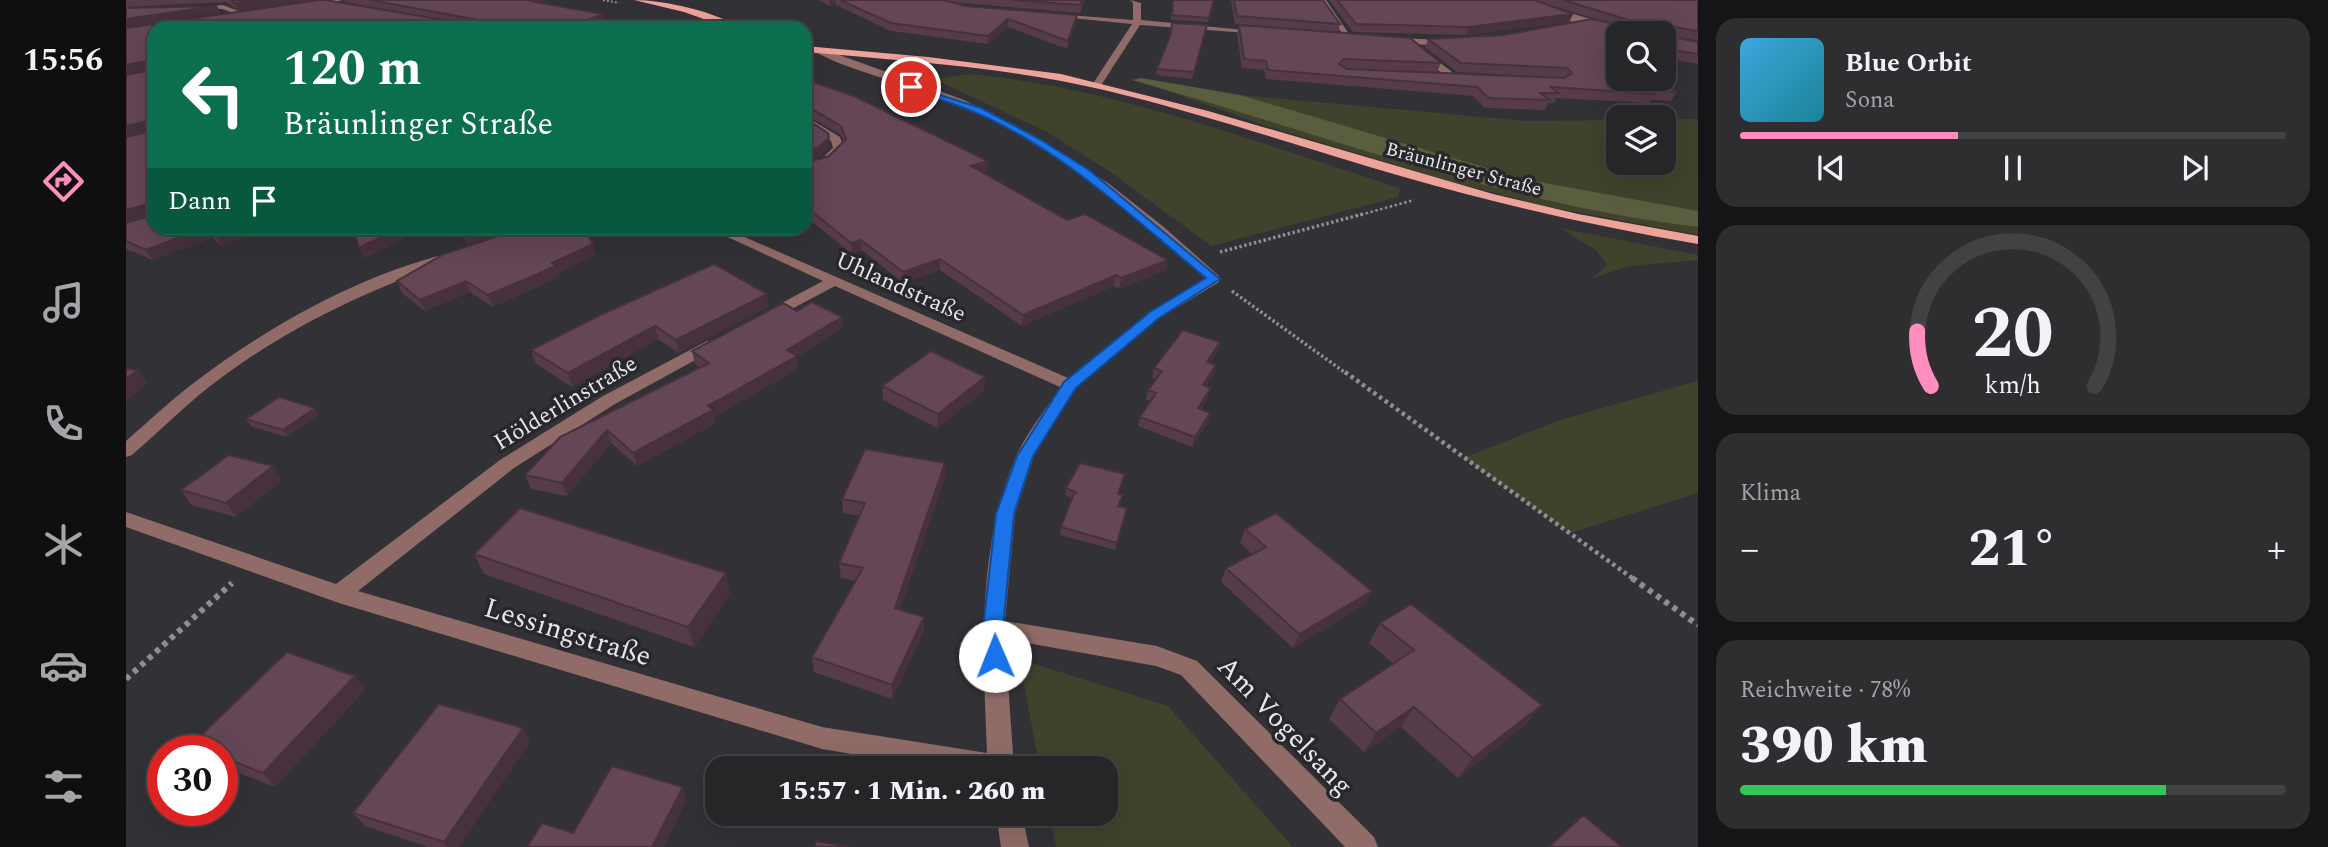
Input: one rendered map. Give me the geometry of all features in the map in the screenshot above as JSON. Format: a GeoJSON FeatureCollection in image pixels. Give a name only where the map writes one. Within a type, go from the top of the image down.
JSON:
{"type":"FeatureCollection","features":[{"type":"Feature","properties":{"kind":"main road"},"geometry":{"type":"LineString","coordinates":[[638,0],[686,10],[717,21]]}},
{"type":"Feature","properties":{"kind":"main road","name":"Bräunlinger Straße"},"geometry":{"type":"LineString","coordinates":[[812,50],[928,60],[1132,86],[1175,98],[1223,117],[1459,189],[1577,219],[1698,240]]}},
{"type":"Feature","properties":{"kind":"street"},"geometry":{"type":"LineString","coordinates":[[298,7],[339,0]]}},
{"type":"Feature","properties":{"kind":"street"},"geometry":{"type":"LineString","coordinates":[[1098,83],[1137,23],[1137,3],[1134,0]]}},
{"type":"Feature","properties":{"kind":"street"},"geometry":{"type":"LineString","coordinates":[[1322,0],[1350,38]]}},
{"type":"Feature","properties":{"kind":"street"},"geometry":{"type":"LineString","coordinates":[[1519,0],[1606,27]]}},
{"type":"Feature","properties":{"kind":"street"},"geometry":{"type":"LineString","coordinates":[[223,7],[233,2]]}},
{"type":"Feature","properties":{"kind":"street"},"geometry":{"type":"LineString","coordinates":[[325,3],[352,8]]}},
{"type":"Feature","properties":{"kind":"street"},"geometry":{"type":"LineString","coordinates":[[181,9],[223,7],[245,15]]}},
{"type":"Feature","properties":{"kind":"street"},"geometry":{"type":"LineString","coordinates":[[219,19],[258,13]]}},
{"type":"Feature","properties":{"kind":"street"},"geometry":{"type":"LineString","coordinates":[[1045,15],[1268,32]]}},
{"type":"Feature","properties":{"kind":"street"},"geometry":{"type":"LineString","coordinates":[[1565,29],[1588,23]]}},
{"type":"Feature","properties":{"kind":"street"},"geometry":{"type":"LineString","coordinates":[[1336,37],[1362,39]]}},
{"type":"Feature","properties":{"kind":"street"},"geometry":{"type":"LineString","coordinates":[[1386,41],[1463,43]]}},
{"type":"Feature","properties":{"kind":"street"},"geometry":{"type":"LineString","coordinates":[[1410,42],[1454,78]]}},
{"type":"Feature","properties":{"kind":"street","name":"Bräunlinger Straße"},"geometry":{"type":"LineString","coordinates":[[820,51],[856,69],[978,110],[1038,142],[1085,172],[1214,279]]}},
{"type":"Feature","properties":{"kind":"street"},"geometry":{"type":"LineString","coordinates":[[1440,77],[1480,79]]}},
{"type":"Feature","properties":{"kind":"street"},"geometry":{"type":"LineString","coordinates":[[812,124],[836,139],[839,149],[825,161],[812,166]]}},
{"type":"Feature","properties":{"kind":"street","name":"Uhlandstraße"},"geometry":{"type":"LineString","coordinates":[[729,235],[1070,385]]}},
{"type":"Feature","properties":{"kind":"street"},"geometry":{"type":"LineString","coordinates":[[126,451],[215,374],[309,314],[414,268],[466,252]]}},
{"type":"Feature","properties":{"kind":"street"},"geometry":{"type":"LineString","coordinates":[[1000,756],[993,628],[1005,514],[1025,456],[1070,385],[1155,315],[1214,279]]}},
{"type":"Feature","properties":{"kind":"street"},"geometry":{"type":"LineString","coordinates":[[750,325],[834,281]]}},
{"type":"Feature","properties":{"kind":"street","name":"Hölderlinstraße"},"geometry":{"type":"LineString","coordinates":[[339,594],[507,464],[609,400],[726,337]]}},
{"type":"Feature","properties":{"kind":"street","name":"Lessingstraße"},"geometry":{"type":"LineString","coordinates":[[126,519],[339,594],[822,738],[929,756]]}},
{"type":"Feature","properties":{"kind":"street","name":"Am Vogelsang"},"geometry":{"type":"LineString","coordinates":[[993,628],[1157,656],[1189,668],[1364,847]]}},
{"type":"Feature","properties":{"kind":"street"},"geometry":{"type":"LineString","coordinates":[[1012,826],[1016,847]]}},
{"type":"Feature","properties":{"kind":"path"},"geometry":{"type":"LineString","coordinates":[[1193,259],[1419,198]]}},
{"type":"Feature","properties":{"kind":"path"},"geometry":{"type":"LineString","coordinates":[[1214,279],[1698,625]]}},
{"type":"Feature","properties":{"kind":"path"},"geometry":{"type":"LineString","coordinates":[[126,679],[255,563]]}},
{"type":"Feature","properties":{"kind":"green space"},"geometry":{"type":"Polygon","coordinates":[[[971,74],[1076,91],[1179,117],[1382,182],[1400,189],[1398,197],[1211,246],[1115,175],[1047,132],[934,79],[971,74]]]}},
{"type":"Feature","properties":{"kind":"green space"},"geometry":{"type":"Polygon","coordinates":[[[1141,78],[1240,95],[1524,179],[1698,211],[1698,227],[1554,202],[1483,184],[1132,80],[1141,78]]]}},
{"type":"Feature","properties":{"kind":"green space"},"geometry":{"type":"Polygon","coordinates":[[[1157,87],[1493,187],[1629,217],[1698,227],[1698,235],[1545,206],[1460,184],[1263,125],[1157,87]]]}},
{"type":"Feature","properties":{"kind":"green space"},"geometry":{"type":"Polygon","coordinates":[[[1240,95],[1527,121],[1606,120],[1606,175],[1676,175],[1676,119],[1698,119],[1698,211],[1524,179],[1240,95]]]}},
{"type":"Feature","properties":{"kind":"green space"},"geometry":{"type":"Polygon","coordinates":[[[1560,228],[1698,255],[1698,260],[1629,266],[1593,278],[1607,265],[1596,250],[1560,228]]]}},
{"type":"Feature","properties":{"kind":"green space"},"geometry":{"type":"Polygon","coordinates":[[[1698,381],[1698,493],[1570,533],[1463,458],[1560,420],[1698,381]]]}},
{"type":"Feature","properties":{"kind":"green space"},"geometry":{"type":"Polygon","coordinates":[[[1019,659],[1168,706],[1293,847],[1056,847],[1052,826],[1118,826],[1118,756],[1038,756],[1019,659]]]}},
{"type":"Feature","properties":{"kind":"building"},"geometry":{"type":"Polygon","coordinates":[[[230,0],[261,0],[235,3],[230,0]]]}},
{"type":"Feature","properties":{"kind":"building"},"geometry":{"type":"Polygon","coordinates":[[[325,0],[450,21],[174,21],[325,0]]]}},
{"type":"Feature","properties":{"kind":"building"},"geometry":{"type":"Polygon","coordinates":[[[370,0],[534,0],[530,1],[603,14],[585,21],[484,21],[370,0]]]}},
{"type":"Feature","properties":{"kind":"building"},"geometry":{"type":"Polygon","coordinates":[[[840,0],[943,0],[966,6],[1077,15],[1068,41],[1008,19],[988,36],[891,23],[840,0]]]}},
{"type":"Feature","properties":{"kind":"building"},"geometry":{"type":"Polygon","coordinates":[[[1012,0],[1082,0],[1081,5],[1012,0]]]}},
{"type":"Feature","properties":{"kind":"building"},"geometry":{"type":"Polygon","coordinates":[[[1173,0],[1214,0],[1209,18],[1172,15],[1173,0]]]}},
{"type":"Feature","properties":{"kind":"building"},"geometry":{"type":"Polygon","coordinates":[[[1234,0],[1323,0],[1340,24],[1237,16],[1234,0]]]}},
{"type":"Feature","properties":{"kind":"building"},"geometry":{"type":"Polygon","coordinates":[[[1337,0],[1534,0],[1573,14],[1469,27],[1356,24],[1337,0]]]}},
{"type":"Feature","properties":{"kind":"building"},"geometry":{"type":"Polygon","coordinates":[[[1563,0],[1698,0],[1698,31],[1676,27],[1676,21],[1632,21],[1563,0]]]}},
{"type":"Feature","properties":{"kind":"building"},"geometry":{"type":"Polygon","coordinates":[[[217,6],[126,19],[126,8],[217,6]]]}},
{"type":"Feature","properties":{"kind":"building"},"geometry":{"type":"Polygon","coordinates":[[[1592,19],[1606,22],[1606,91],[1551,87],[1558,93],[1540,93],[1550,100],[1489,98],[1477,87],[1268,70],[1266,61],[1244,59],[1239,25],[1410,38],[1441,63],[1344,59],[1339,64],[1347,69],[1564,78],[1572,73],[1567,68],[1461,63],[1428,39],[1503,35],[1592,19]]]}},
{"type":"Feature","properties":{"kind":"building"},"geometry":{"type":"Polygon","coordinates":[[[1172,23],[1207,25],[1194,72],[1157,69],[1171,34],[1172,23]]]}},
{"type":"Feature","properties":{"kind":"building"},"geometry":{"type":"Polygon","coordinates":[[[147,25],[147,61],[126,65],[126,28],[147,25]]]}},
{"type":"Feature","properties":{"kind":"building"},"geometry":{"type":"Polygon","coordinates":[[[1676,38],[1698,42],[1698,54],[1676,51],[1676,38]]]}},
{"type":"Feature","properties":{"kind":"building"},"geometry":{"type":"Polygon","coordinates":[[[147,71],[147,121],[126,126],[126,75],[147,71]]]}},
{"type":"Feature","properties":{"kind":"building"},"geometry":{"type":"Polygon","coordinates":[[[812,81],[856,97],[988,161],[971,166],[1067,220],[1085,214],[1168,260],[1121,278],[1116,275],[1023,315],[940,259],[903,272],[861,240],[851,243],[812,212],[812,161],[829,156],[846,139],[841,126],[812,109],[812,81]]]}},
{"type":"Feature","properties":{"kind":"building"},"geometry":{"type":"Polygon","coordinates":[[[1610,91],[1650,91],[1654,94],[1610,91]]]}},
{"type":"Feature","properties":{"kind":"building"},"geometry":{"type":"Polygon","coordinates":[[[812,123],[828,133],[829,138],[812,150],[812,123]]]}},
{"type":"Feature","properties":{"kind":"building"},"geometry":{"type":"Polygon","coordinates":[[[147,132],[147,204],[126,210],[126,137],[147,132]]]}},
{"type":"Feature","properties":{"kind":"building"},"geometry":{"type":"Polygon","coordinates":[[[147,217],[147,235],[186,235],[146,250],[126,241],[126,223],[147,217]]]}},
{"type":"Feature","properties":{"kind":"building"},"geometry":{"type":"Polygon","coordinates":[[[355,235],[386,235],[359,248],[355,235]]]}},
{"type":"Feature","properties":{"kind":"building"},"geometry":{"type":"Polygon","coordinates":[[[502,235],[588,235],[593,244],[552,263],[556,266],[488,295],[466,281],[420,300],[397,281],[444,254],[502,235]]]}},
{"type":"Feature","properties":{"kind":"building"},"geometry":{"type":"Polygon","coordinates":[[[714,264],[767,294],[676,340],[655,326],[568,373],[531,350],[598,316],[714,264]]]}},
{"type":"Feature","properties":{"kind":"building"},"geometry":{"type":"Polygon","coordinates":[[[812,302],[842,317],[787,350],[797,356],[708,406],[713,410],[633,453],[607,430],[562,483],[525,475],[560,437],[709,363],[692,351],[783,303],[797,311],[812,302]]]}},
{"type":"Feature","properties":{"kind":"building"},"geometry":{"type":"Polygon","coordinates":[[[1183,330],[1220,342],[1207,362],[1216,365],[1203,385],[1211,388],[1198,408],[1210,413],[1195,437],[1140,417],[1156,393],[1148,390],[1162,371],[1154,368],[1183,330]]]}},
{"type":"Feature","properties":{"kind":"building"},"geometry":{"type":"Polygon","coordinates":[[[931,351],[985,377],[938,414],[882,386],[931,351]]]}},
{"type":"Feature","properties":{"kind":"building"},"geometry":{"type":"Polygon","coordinates":[[[126,369],[138,370],[126,379],[126,369]]]}},
{"type":"Feature","properties":{"kind":"building"},"geometry":{"type":"Polygon","coordinates":[[[279,397],[315,408],[283,430],[246,419],[279,397]]]}},
{"type":"Feature","properties":{"kind":"building"},"geometry":{"type":"Polygon","coordinates":[[[865,449],[945,463],[895,608],[924,617],[892,685],[812,657],[863,568],[839,563],[865,503],[842,499],[865,449]]]}},
{"type":"Feature","properties":{"kind":"building"},"geometry":{"type":"Polygon","coordinates":[[[229,455],[273,466],[226,503],[181,490],[229,455]]]}},
{"type":"Feature","properties":{"kind":"building"},"geometry":{"type":"Polygon","coordinates":[[[1080,463],[1125,474],[1118,494],[1123,495],[1118,506],[1127,508],[1117,543],[1061,527],[1074,493],[1077,493],[1066,488],[1080,463]]]}},
{"type":"Feature","properties":{"kind":"building"},"geometry":{"type":"Polygon","coordinates":[[[520,508],[726,573],[688,627],[474,554],[520,508]]]}},
{"type":"Feature","properties":{"kind":"building"},"geometry":{"type":"Polygon","coordinates":[[[1276,513],[1372,591],[1299,634],[1226,568],[1266,547],[1245,529],[1276,513]]]}},
{"type":"Feature","properties":{"kind":"building"},"geometry":{"type":"Polygon","coordinates":[[[1411,604],[1542,705],[1473,758],[1414,707],[1376,733],[1340,699],[1414,650],[1380,623],[1411,604]]]}},
{"type":"Feature","properties":{"kind":"building"},"geometry":{"type":"Polygon","coordinates":[[[287,652],[355,676],[263,773],[238,763],[238,735],[201,735],[287,652]]]}},
{"type":"Feature","properties":{"kind":"building"},"geometry":{"type":"Polygon","coordinates":[[[439,704],[523,728],[444,842],[353,813],[439,704]]]}},
{"type":"Feature","properties":{"kind":"building"},"geometry":{"type":"Polygon","coordinates":[[[612,766],[683,787],[652,847],[527,847],[542,823],[573,833],[612,766]]]}},
{"type":"Feature","properties":{"kind":"building"},"geometry":{"type":"Polygon","coordinates":[[[1583,815],[1622,847],[1549,847],[1583,815]]]}},
{"type":"Feature","properties":{"kind":"building"},"geometry":{"type":"Polygon","coordinates":[[[816,841],[850,847],[814,847],[816,841]]]}},
{"type":"Feature","properties":{"kind":"route"},"geometry":{"type":"LineString","coordinates":[[911,87],[978,110],[1038,142],[1085,172],[1214,279],[1155,315],[1070,385],[1025,456],[1005,514],[993,628],[995,656]]}}]}
